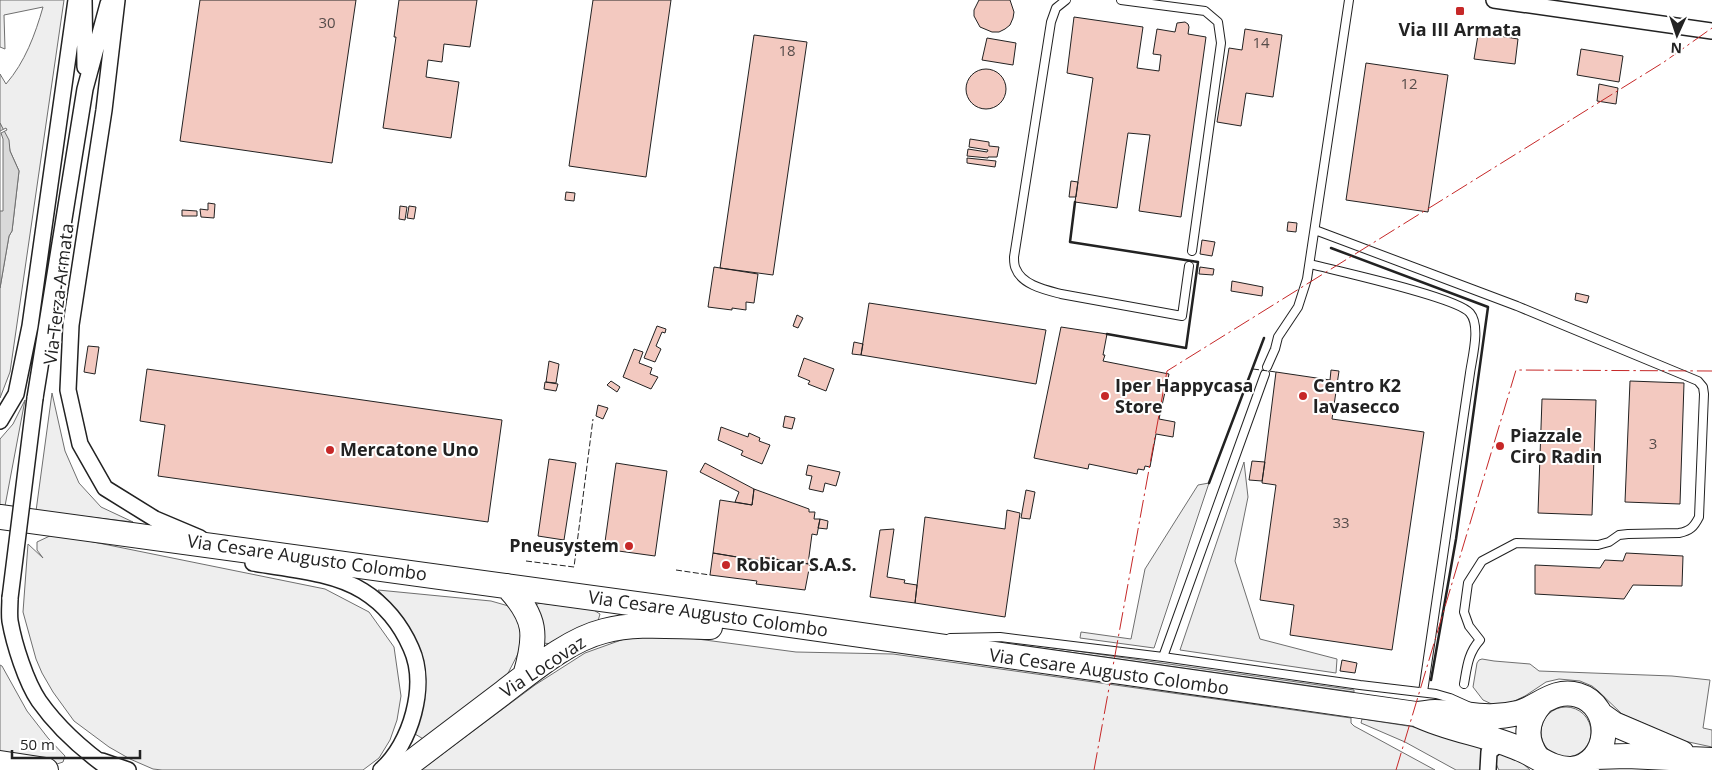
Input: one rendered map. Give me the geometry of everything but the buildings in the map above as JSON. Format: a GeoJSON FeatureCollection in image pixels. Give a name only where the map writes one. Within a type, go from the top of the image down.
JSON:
{"type":"FeatureCollection","features":[{"type":"Feature","properties":{"kind":"main road","name":"Via Cesare Augusto Colombo"},"geometry":{"type":"LineString","coordinates":[[0,517],[911,643],[1419,703],[1435,712],[1499,717],[1541,703],[1549,697],[1568,693],[1587,699],[1600,714],[1614,724],[1675,751],[1707,759]]}},
{"type":"Feature","properties":{"kind":"main road"},"geometry":{"type":"LineString","coordinates":[[507,586],[521,602],[530,620],[533,633],[532,653],[525,676]]}},
{"type":"Feature","properties":{"kind":"main road","name":"Via Locovaz"},"geometry":{"type":"LineString","coordinates":[[401,770],[525,676],[580,641],[602,632],[628,626],[798,626]]}},
{"type":"Feature","properties":{"kind":"main road","name":"Via Cesare Augusto Colombo"},"geometry":{"type":"LineString","coordinates":[[1419,703],[1432,722],[1519,748],[1537,757],[1549,766],[1564,769],[1574,769],[1583,766],[1595,757],[1627,756],[1707,759]]}},
{"type":"Feature","properties":{"kind":"main road"},"geometry":{"type":"LineString","coordinates":[[1537,757],[1531,749],[1528,729],[1534,710],[1541,703]]}},
{"type":"Feature","properties":{"kind":"main road"},"geometry":{"type":"LineString","coordinates":[[1595,757],[1604,734],[1604,724],[1600,714]]}},
{"type":"Feature","properties":{"kind":"main road"},"geometry":{"type":"LineString","coordinates":[[0,763],[46,770]]}},
{"type":"Feature","properties":{"kind":"street","name":"Via Terza Armata"},"geometry":{"type":"LineString","coordinates":[[0,421],[16,394],[30,326],[76,0]]}},
{"type":"Feature","properties":{"kind":"street","name":"Via Terza Armata"},"geometry":{"type":"LineString","coordinates":[[84,0],[85,89]]}},
{"type":"Feature","properties":{"kind":"street","name":"Via Terza Armata"},"geometry":{"type":"LineString","coordinates":[[109,0],[85,89],[35,398],[10,598],[10,620],[26,672],[38,699],[54,721],[111,770]]}},
{"type":"Feature","properties":{"kind":"street","name":"Via Terza Armata"},"geometry":{"type":"LineString","coordinates":[[116,0],[104,110],[70,325],[68,390],[80,444],[105,488],[155,519],[220,546]]}},
{"type":"Feature","properties":{"kind":"street"},"geometry":{"type":"LineString","coordinates":[[1494,0],[1712,31]]}},
{"type":"Feature","properties":{"kind":"street"},"geometry":{"type":"LineString","coordinates":[[184,541],[244,561],[340,580],[363,591],[384,608],[398,624],[412,649],[417,671],[417,692],[413,718],[402,744],[387,765],[381,770]]}},
{"type":"Feature","properties":{"kind":"street"},"geometry":{"type":"LineString","coordinates":[[0,634],[10,620]]}},
{"type":"Feature","properties":{"kind":"street"},"geometry":{"type":"LineString","coordinates":[[1488,770],[1489,752],[1501,742]]}},
{"type":"Feature","properties":{"kind":"street"},"geometry":{"type":"LineString","coordinates":[[96,759],[128,770]]}},
{"type":"Feature","properties":{"kind":"lane"},"geometry":{"type":"LineString","coordinates":[[1066,0],[1056,8],[1051,22],[1014,257],[1016,270],[1024,280],[1060,294],[1182,316],[1189,266]]}},
{"type":"Feature","properties":{"kind":"lane"},"geometry":{"type":"LineString","coordinates":[[1121,0],[1205,11],[1218,22],[1221,43],[1192,251]]}},
{"type":"Feature","properties":{"kind":"lane"},"geometry":{"type":"LineString","coordinates":[[1190,9],[1192,0]]}},
{"type":"Feature","properties":{"kind":"lane"},"geometry":{"type":"LineString","coordinates":[[1163,657],[1278,337],[1298,306],[1307,279],[1349,0]]}},
{"type":"Feature","properties":{"kind":"lane"},"geometry":{"type":"LineString","coordinates":[[1315,230],[1517,306],[1698,381],[1703,387],[1698,517],[1694,526],[1687,531],[1679,533],[1619,535],[1609,542],[1598,545],[1516,542],[1482,561],[1468,583],[1464,612],[1469,626],[1480,640],[1468,657],[1464,684]]}},
{"type":"Feature","properties":{"kind":"lane"},"geometry":{"type":"LineString","coordinates":[[911,643],[956,637],[1000,637],[1163,657],[1360,685],[1419,703],[1470,373],[1475,322],[1470,312],[1437,298],[1310,264]]}},
{"type":"Feature","properties":{"kind":"shaded area"},"geometry":{"type":"Polygon","coordinates":[[[0,0],[64,0],[10,372],[0,398],[0,288],[9,236],[12,231],[19,171],[0,123],[0,74],[6,84],[19,67],[33,38],[43,7],[4,15],[5,49],[0,47],[0,0]]]}},
{"type":"Feature","properties":{"kind":"shaded area"},"geometry":{"type":"Polygon","coordinates":[[[0,123],[9,140],[10,151],[19,171],[12,231],[9,236],[0,288],[0,123]]]}},
{"type":"Feature","properties":{"kind":"shaded area"},"geometry":{"type":"Polygon","coordinates":[[[52,393],[65,451],[79,483],[101,507],[133,522],[36,511],[52,393]]]}},
{"type":"Feature","properties":{"kind":"shaded area"},"geometry":{"type":"Polygon","coordinates":[[[25,400],[5,506],[0,506],[0,439],[13,424],[25,400]]]}},
{"type":"Feature","properties":{"kind":"shaded area"},"geometry":{"type":"Polygon","coordinates":[[[1244,462],[1248,497],[1235,561],[1260,639],[1337,659],[1336,673],[1180,650],[1244,462]]]}},
{"type":"Feature","properties":{"kind":"shaded area"},"geometry":{"type":"Polygon","coordinates":[[[1209,483],[1154,648],[1080,638],[1081,632],[1131,639],[1145,569],[1198,485],[1209,483]]]}},
{"type":"Feature","properties":{"kind":"shaded area"},"geometry":{"type":"Polygon","coordinates":[[[54,534],[325,589],[369,612],[394,647],[401,696],[397,720],[390,740],[379,758],[363,770],[162,770],[153,769],[109,747],[74,721],[53,692],[36,659],[23,612],[28,544],[43,558],[37,550],[37,542],[54,534]]]}},
{"type":"Feature","properties":{"kind":"shaded area"},"geometry":{"type":"Polygon","coordinates":[[[378,590],[491,601],[512,607],[520,618],[521,648],[506,677],[425,740],[415,734],[423,694],[422,667],[416,641],[407,624],[378,590]]]}},
{"type":"Feature","properties":{"kind":"shaded area"},"geometry":{"type":"Polygon","coordinates":[[[539,603],[592,609],[600,614],[598,621],[554,644],[542,643],[535,606],[539,603]]]}},
{"type":"Feature","properties":{"kind":"shaded area"},"geometry":{"type":"Polygon","coordinates":[[[638,634],[682,637],[796,652],[893,654],[1351,718],[1351,723],[1354,726],[1435,770],[421,770],[535,685],[585,653],[638,634]]]}},
{"type":"Feature","properties":{"kind":"shaded area"},"geometry":{"type":"Polygon","coordinates":[[[1019,643],[1354,690],[1354,692],[1019,645],[1019,643]]]}},
{"type":"Feature","properties":{"kind":"shaded area"},"geometry":{"type":"Polygon","coordinates":[[[1482,659],[1530,664],[1539,671],[1672,676],[1710,680],[1703,728],[1712,730],[1712,747],[1684,741],[1622,714],[1592,686],[1580,681],[1559,679],[1546,682],[1525,696],[1510,703],[1494,705],[1483,700],[1473,687],[1477,663],[1482,659]]]}},
{"type":"Feature","properties":{"kind":"shaded area"},"geometry":{"type":"Polygon","coordinates":[[[0,665],[27,711],[65,756],[63,762],[57,764],[0,756],[0,665]]]}},
{"type":"Feature","properties":{"kind":"shaded area"},"geometry":{"type":"Polygon","coordinates":[[[1561,707],[1571,707],[1584,714],[1591,727],[1591,737],[1584,750],[1571,757],[1561,757],[1552,753],[1545,746],[1541,737],[1541,727],[1545,718],[1552,711],[1561,707]]]}},
{"type":"Feature","properties":{"kind":"shaded area"},"geometry":{"type":"Polygon","coordinates":[[[1362,719],[1421,728],[1480,747],[1482,770],[1456,770],[1405,742],[1361,723],[1362,719]]]}},
{"type":"Feature","properties":{"kind":"shaded area"},"geometry":{"type":"Polygon","coordinates":[[[1498,753],[1519,760],[1530,770],[1499,770],[1496,761],[1498,753]]]}},
{"type":"Feature","properties":{"kind":"pier"},"geometry":{"type":"Polygon","coordinates":[[[6,128],[7,130],[1,133],[3,139],[3,211],[0,211],[0,131],[6,128]]]}},
{"type":"Feature","properties":{"kind":"fence"},"geometry":{"type":"LineString","coordinates":[[1253,369],[1276,372]]}},
{"type":"Feature","properties":{"kind":"fence"},"geometry":{"type":"LineString","coordinates":[[526,561],[574,567],[593,419]]}},
{"type":"Feature","properties":{"kind":"fence"},"geometry":{"type":"LineString","coordinates":[[676,570],[710,575]]}},
{"type":"Feature","properties":{"kind":"wall"},"geometry":{"type":"LineString","coordinates":[[1075,202],[1070,242],[1198,262],[1186,348],[1107,334]]}},
{"type":"Feature","properties":{"kind":"wall"},"geometry":{"type":"LineString","coordinates":[[1331,248],[1488,307],[1456,539],[1431,680]]}},
{"type":"Feature","properties":{"kind":"wall"},"geometry":{"type":"LineString","coordinates":[[1209,483],[1264,338]]}},
{"type":"Feature","properties":{"kind":"power"},"geometry":{"type":"LineString","coordinates":[[1094,770],[1167,371],[1664,62],[1712,28]]}},
{"type":"Feature","properties":{"kind":"power"},"geometry":{"type":"LineString","coordinates":[[1396,770],[1516,370],[1712,371]]}},
{"type":"Feature","properties":{"kind":"place","name":"Via III Armata"},"geometry":{"type":"Point","coordinates":[1460,11]}},
{"type":"Feature","properties":{"kind":"place","name":"Iper Happycasa Store"},"geometry":{"type":"Point","coordinates":[1105,396]}},
{"type":"Feature","properties":{"kind":"place","name":"Centro K2 lavasecco"},"geometry":{"type":"Point","coordinates":[1303,396]}},
{"type":"Feature","properties":{"kind":"place","name":"Piazzale Ciro Radin"},"geometry":{"type":"Point","coordinates":[1500,446]}},
{"type":"Feature","properties":{"kind":"place","name":"Mercatone Uno"},"geometry":{"type":"Point","coordinates":[330,450]}},
{"type":"Feature","properties":{"kind":"place","name":"Pneusystem"},"geometry":{"type":"Point","coordinates":[629,546]}},
{"type":"Feature","properties":{"kind":"place","name":"Robicar S.A.S."},"geometry":{"type":"Point","coordinates":[726,565]}}]}
